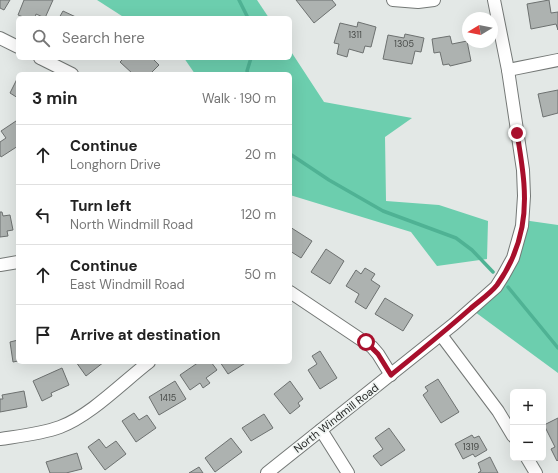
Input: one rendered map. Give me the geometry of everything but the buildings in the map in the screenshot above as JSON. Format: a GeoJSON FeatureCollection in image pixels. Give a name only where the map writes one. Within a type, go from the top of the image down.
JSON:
{"type":"FeatureCollection","features":[{"type":"Feature","properties":{"kind":"street"},"geometry":{"type":"LineString","coordinates":[[393,0],[418,2],[434,0]]}},
{"type":"Feature","properties":{"kind":"street","name":"North Windmill Road"},"geometry":{"type":"LineString","coordinates":[[267,473],[441,335],[496,287],[513,258],[518,245],[523,220],[524,196],[522,170],[508,70],[494,0]]}},
{"type":"Feature","properties":{"kind":"street"},"geometry":{"type":"LineString","coordinates":[[1,42],[16,46]]}},
{"type":"Feature","properties":{"kind":"street"},"geometry":{"type":"LineString","coordinates":[[44,60],[68,72]]}},
{"type":"Feature","properties":{"kind":"street"},"geometry":{"type":"LineString","coordinates":[[508,70],[558,60]]}},
{"type":"Feature","properties":{"kind":"street"},"geometry":{"type":"LineString","coordinates":[[0,266],[16,262]]}},
{"type":"Feature","properties":{"kind":"street"},"geometry":{"type":"LineString","coordinates":[[292,293],[372,347],[391,375]]}},
{"type":"Feature","properties":{"kind":"street"},"geometry":{"type":"LineString","coordinates":[[441,335],[498,411],[510,431]]}},
{"type":"Feature","properties":{"kind":"street"},"geometry":{"type":"LineString","coordinates":[[0,439],[46,430],[73,421],[146,364]]}},
{"type":"Feature","properties":{"kind":"street"},"geometry":{"type":"LineString","coordinates":[[321,430],[348,473]]}},
{"type":"Feature","properties":{"kind":"street"},"geometry":{"type":"LineString","coordinates":[[529,461],[536,473]]}},
{"type":"Feature","properties":{"kind":"green space"},"geometry":{"type":"Polygon","coordinates":[[[97,0],[257,0],[268,16],[122,16],[97,0]]]}},
{"type":"Feature","properties":{"kind":"green space"},"geometry":{"type":"Polygon","coordinates":[[[292,53],[324,102],[412,118],[385,137],[386,201],[439,205],[488,221],[487,259],[437,266],[411,232],[292,196],[292,72],[194,72],[185,60],[292,60],[292,53]]]}},
{"type":"Feature","properties":{"kind":"green space"},"geometry":{"type":"Polygon","coordinates":[[[523,220],[558,225],[558,373],[471,309],[496,287],[523,220]]]}},
{"type":"Feature","properties":{"kind":"waterway"},"geometry":{"type":"LineString","coordinates":[[239,0],[247,16]]}},
{"type":"Feature","properties":{"kind":"waterway"},"geometry":{"type":"LineString","coordinates":[[247,72],[250,60]]}},
{"type":"Feature","properties":{"kind":"waterway"},"geometry":{"type":"LineString","coordinates":[[292,155],[329,180],[383,211],[456,238],[472,250],[493,272]]}},
{"type":"Feature","properties":{"kind":"waterway"},"geometry":{"type":"LineString","coordinates":[[508,287],[558,348]]}},
{"type":"Feature","properties":{"kind":"route"},"geometry":{"type":"LineString","coordinates":[[366,342],[378,354],[391,375],[454,324],[496,287],[513,258],[518,245],[522,226],[524,196],[517,133]]}}]}
